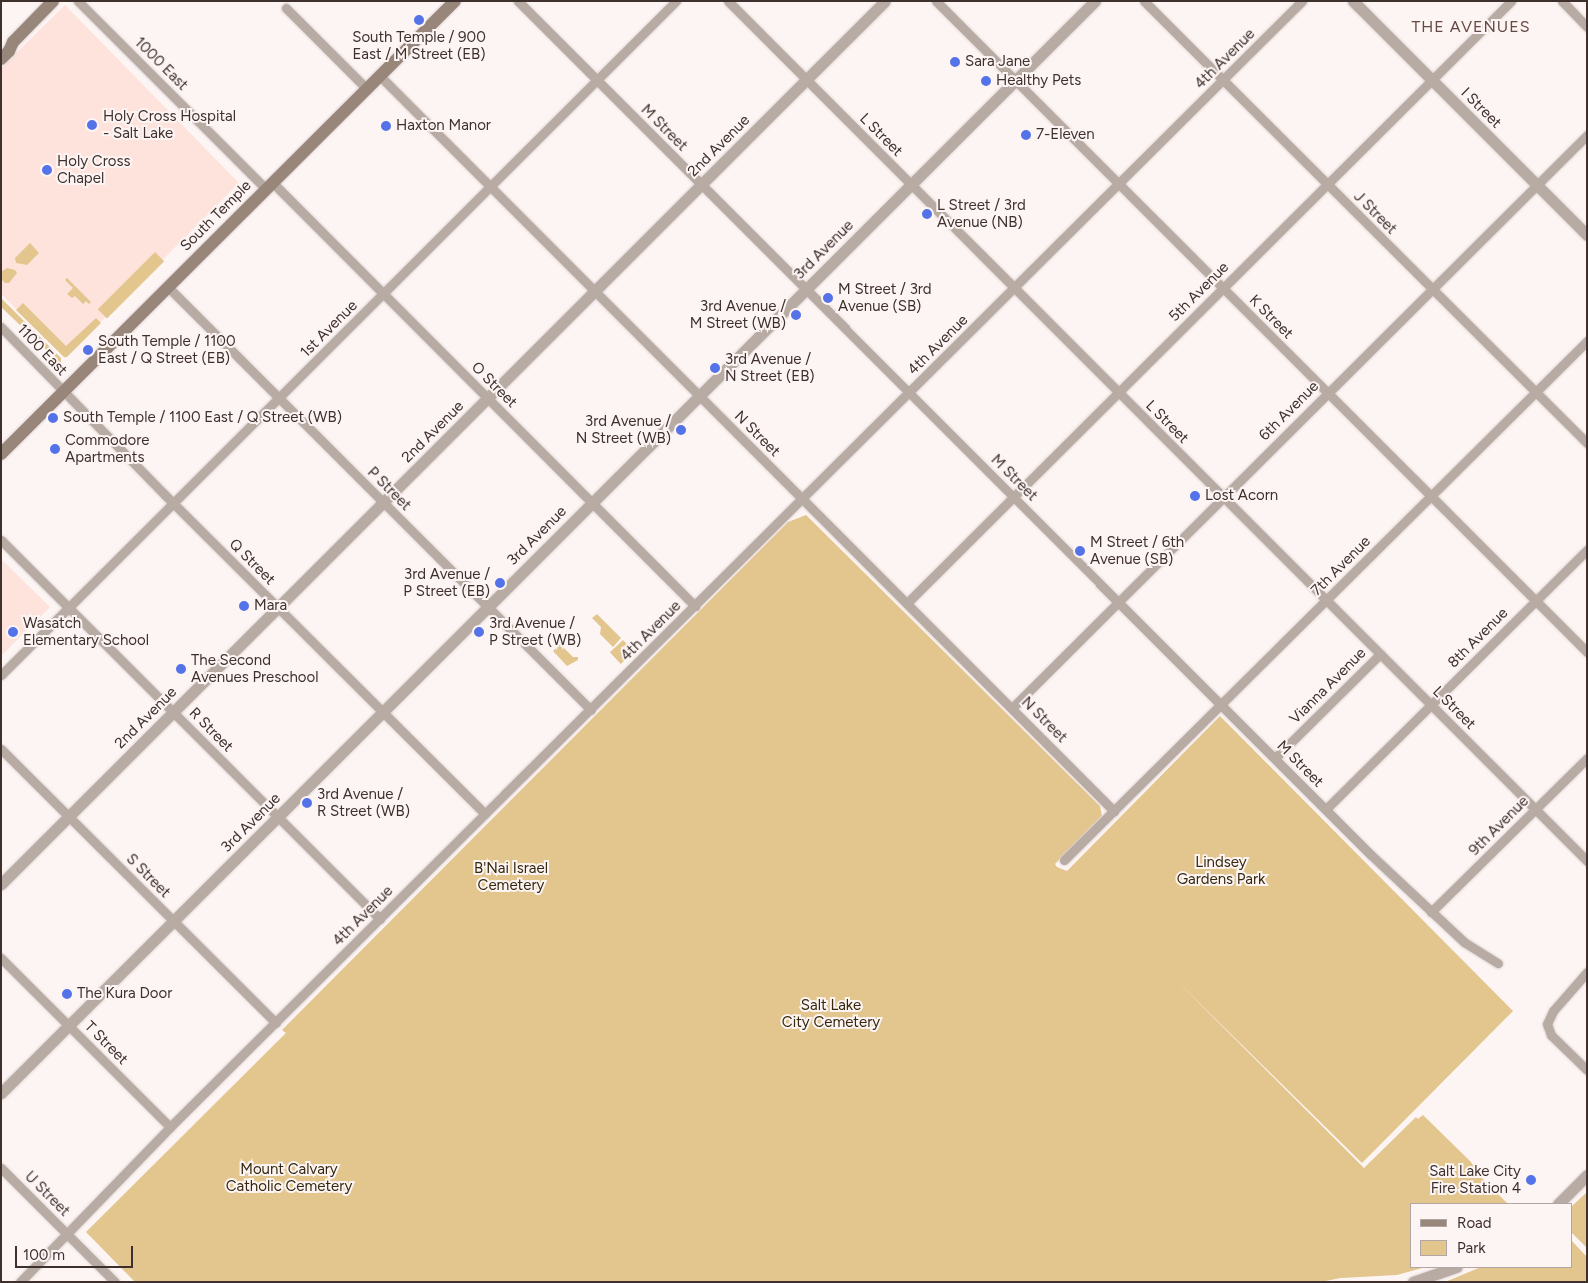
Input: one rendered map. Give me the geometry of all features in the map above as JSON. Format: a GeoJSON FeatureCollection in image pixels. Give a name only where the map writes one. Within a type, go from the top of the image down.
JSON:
{"type":"FeatureCollection","features":[{"type":"Feature","properties":{"kind":"main road"},"geometry":{"type":"LineString","coordinates":[[1,59],[9,51],[7,43],[54,1]]}},
{"type":"Feature","properties":{"kind":"main road","name":"South Temple"},"geometry":{"type":"LineString","coordinates":[[1,454],[455,1]]}},
{"type":"Feature","properties":{"kind":"street","name":"1000 East"},"geometry":{"type":"LineString","coordinates":[[78,1],[269,186]]}},
{"type":"Feature","properties":{"kind":"street","name":"M Street"},"geometry":{"type":"LineString","coordinates":[[518,1],[1326,809],[1464,942],[1498,963]]}},
{"type":"Feature","properties":{"kind":"street","name":"1st Avenue"},"geometry":{"type":"LineString","coordinates":[[1,675],[676,1]]}},
{"type":"Feature","properties":{"kind":"street","name":"L Street"},"geometry":{"type":"LineString","coordinates":[[728,1],[1587,861]]}},
{"type":"Feature","properties":{"kind":"street","name":"2nd Avenue"},"geometry":{"type":"LineString","coordinates":[[1,884],[885,1]]}},
{"type":"Feature","properties":{"kind":"street","name":"K Street"},"geometry":{"type":"LineString","coordinates":[[936,1],[1587,652]]}},
{"type":"Feature","properties":{"kind":"street","name":"3rd Avenue"},"geometry":{"type":"LineString","coordinates":[[1,1093],[1095,1]]}},
{"type":"Feature","properties":{"kind":"street","name":"J Street"},"geometry":{"type":"LineString","coordinates":[[1144,1],[1587,443]]}},
{"type":"Feature","properties":{"kind":"street","name":"4th Avenue"},"geometry":{"type":"LineString","coordinates":[[20,1282],[170,1127],[803,500],[1302,1]]}},
{"type":"Feature","properties":{"kind":"street","name":"I Street"},"geometry":{"type":"LineString","coordinates":[[1353,1],[1587,235]]}},
{"type":"Feature","properties":{"kind":"street","name":"5th Avenue"},"geometry":{"type":"LineString","coordinates":[[907,603],[1511,1]]}},
{"type":"Feature","properties":{"kind":"street"},"geometry":{"type":"LineString","coordinates":[[1562,1],[1587,26]]}},
{"type":"Feature","properties":{"kind":"street"},"geometry":{"type":"LineString","coordinates":[[286,8],[367,89]]}},
{"type":"Feature","properties":{"kind":"street","name":"N Street"},"geometry":{"type":"LineString","coordinates":[[380,76],[1114,811]]}},
{"type":"Feature","properties":{"kind":"street","name":"6th Avenue"},"geometry":{"type":"LineString","coordinates":[[1012,708],[1587,135]]}},
{"type":"Feature","properties":{"kind":"street","name":"O Street"},"geometry":{"type":"LineString","coordinates":[[269,186],[383,294],[695,606]]}},
{"type":"Feature","properties":{"kind":"street","name":"P Street"},"geometry":{"type":"LineString","coordinates":[[168,287],[591,710]]}},
{"type":"Feature","properties":{"kind":"street","name":"1100 East"},"geometry":{"type":"LineString","coordinates":[[1,327],[51,376],[63,392]]}},
{"type":"Feature","properties":{"kind":"street","name":"7th Avenue"},"geometry":{"type":"LineString","coordinates":[[1064,860],[1587,341]]}},
{"type":"Feature","properties":{"kind":"street","name":"Q Street"},"geometry":{"type":"LineString","coordinates":[[63,392],[484,814]]}},
{"type":"Feature","properties":{"kind":"street","name":"R Street"},"geometry":{"type":"LineString","coordinates":[[1,540],[380,919]]}},
{"type":"Feature","properties":{"kind":"street","name":"8th Avenue"},"geometry":{"type":"LineString","coordinates":[[1326,809],[1587,550]]}},
{"type":"Feature","properties":{"kind":"street","name":"Vianna Avenue"},"geometry":{"type":"LineString","coordinates":[[1275,758],[1380,654]]}},
{"type":"Feature","properties":{"kind":"street","name":"S Street"},"geometry":{"type":"LineString","coordinates":[[1,749],[276,1023]]}},
{"type":"Feature","properties":{"kind":"street","name":"9th Avenue"},"geometry":{"type":"LineString","coordinates":[[1431,912],[1587,758]]}},
{"type":"Feature","properties":{"kind":"street","name":"T Street"},"geometry":{"type":"LineString","coordinates":[[1,958],[170,1127]]}},
{"type":"Feature","properties":{"kind":"street"},"geometry":{"type":"LineString","coordinates":[[1587,972],[1553,1011],[1547,1024],[1551,1035],[1587,1070]]}},
{"type":"Feature","properties":{"kind":"street","name":"U Street"},"geometry":{"type":"LineString","coordinates":[[1,1168],[115,1282]]}},
{"type":"Feature","properties":{"kind":"street"},"geometry":{"type":"LineString","coordinates":[[1559,1203],[1587,1175]]}},
{"type":"Feature","properties":{"kind":"street"},"geometry":{"type":"LineString","coordinates":[[1412,1282],[1453,1268]]}},
{"type":"Feature","properties":{"kind":"shaded area","name":"Holy Cross Hospital - Salt Lake"},"geometry":{"type":"Polygon","coordinates":[[[65,5],[239,183],[65,358],[1,294],[1,68],[65,5]]]}},
{"type":"Feature","properties":{"kind":"shaded area","name":"Wasatch Elementary School"},"geometry":{"type":"Polygon","coordinates":[[[1,559],[50,607],[1,656],[1,559]]]}},
{"type":"Feature","properties":{"kind":"green space"},"geometry":{"type":"Polygon","coordinates":[[[30,243],[39,253],[27,265],[16,263],[15,258],[30,243]]]}},
{"type":"Feature","properties":{"kind":"green space"},"geometry":{"type":"Polygon","coordinates":[[[155,252],[164,261],[107,318],[98,309],[155,252]]]}},
{"type":"Feature","properties":{"kind":"green space"},"geometry":{"type":"Polygon","coordinates":[[[7,268],[15,270],[17,273],[9,283],[5,283],[1,279],[1,272],[7,268]]]}},
{"type":"Feature","properties":{"kind":"green space"},"geometry":{"type":"Polygon","coordinates":[[[67,278],[91,302],[89,304],[86,301],[83,304],[75,296],[72,298],[67,294],[73,288],[65,280],[67,278]]]}},
{"type":"Feature","properties":{"kind":"green space"},"geometry":{"type":"Polygon","coordinates":[[[1,298],[61,358],[61,364],[1,307],[1,298]]]}},
{"type":"Feature","properties":{"kind":"green space"},"geometry":{"type":"Polygon","coordinates":[[[23,303],[66,346],[96,318],[101,323],[67,357],[64,357],[16,310],[23,303]]]}},
{"type":"Feature","properties":{"kind":"green space","name":"Salt Lake City Cemetery"},"geometry":{"type":"Polygon","coordinates":[[[806,515],[1100,806],[1102,816],[1055,864],[1057,867],[1067,871],[1220,716],[1513,1011],[1362,1163],[1175,979],[1364,1168],[1416,1117],[1418,1119],[1423,1115],[1471,1162],[1480,1176],[1507,1203],[1410,1203],[1410,1268],[1422,1268],[1397,1275],[1341,1278],[1320,1282],[135,1282],[86,1232],[286,1033],[282,1030],[788,522],[806,515]]]}},
{"type":"Feature","properties":{"kind":"green space"},"geometry":{"type":"Polygon","coordinates":[[[597,614],[621,638],[613,647],[600,634],[601,627],[592,618],[597,614]]]}},
{"type":"Feature","properties":{"kind":"green space"},"geometry":{"type":"Polygon","coordinates":[[[623,640],[634,652],[621,664],[610,652],[623,640]]]}},
{"type":"Feature","properties":{"kind":"green space"},"geometry":{"type":"Polygon","coordinates":[[[560,644],[573,657],[578,657],[578,660],[567,666],[553,651],[560,644]]]}},
{"type":"Feature","properties":{"kind":"green space"},"geometry":{"type":"Polygon","coordinates":[[[1587,1192],[1587,1248],[1573,1234],[1573,1205],[1587,1192]]]}},
{"type":"Feature","properties":{"kind":"green space"},"geometry":{"type":"Polygon","coordinates":[[[1573,1242],[1587,1257],[1587,1282],[1445,1282],[1479,1268],[1573,1268],[1573,1242]]]}},
{"type":"Feature","properties":{"kind":"place","name":"South Temple / 900 East / M Street (EB)"},"geometry":{"type":"Point","coordinates":[419,20]}},
{"type":"Feature","properties":{"kind":"place","name":"Sara Jane"},"geometry":{"type":"Point","coordinates":[955,62]}},
{"type":"Feature","properties":{"kind":"place","name":"Healthy Pets"},"geometry":{"type":"Point","coordinates":[986,81]}},
{"type":"Feature","properties":{"kind":"place","name":"Holy Cross Hospital - Salt Lake"},"geometry":{"type":"Point","coordinates":[92,125]}},
{"type":"Feature","properties":{"kind":"place","name":"Haxton Manor"},"geometry":{"type":"Point","coordinates":[386,126]}},
{"type":"Feature","properties":{"kind":"place","name":"7-Eleven"},"geometry":{"type":"Point","coordinates":[1026,135]}},
{"type":"Feature","properties":{"kind":"place","name":"Holy Cross Chapel"},"geometry":{"type":"Point","coordinates":[47,170]}},
{"type":"Feature","properties":{"kind":"place","name":"L Street / 3rd Avenue (NB)"},"geometry":{"type":"Point","coordinates":[927,214]}},
{"type":"Feature","properties":{"kind":"place","name":"M Street / 3rd Avenue (SB)"},"geometry":{"type":"Point","coordinates":[828,298]}},
{"type":"Feature","properties":{"kind":"place","name":"3rd Avenue / M Street (WB)"},"geometry":{"type":"Point","coordinates":[796,315]}},
{"type":"Feature","properties":{"kind":"place","name":"South Temple / 1100 East / Q Street (EB)"},"geometry":{"type":"Point","coordinates":[88,350]}},
{"type":"Feature","properties":{"kind":"place","name":"3rd Avenue / N Street (EB)"},"geometry":{"type":"Point","coordinates":[715,368]}},
{"type":"Feature","properties":{"kind":"place","name":"South Temple / 1100 East / Q Street (WB)"},"geometry":{"type":"Point","coordinates":[53,418]}},
{"type":"Feature","properties":{"kind":"place","name":"3rd Avenue / N Street (WB)"},"geometry":{"type":"Point","coordinates":[681,430]}},
{"type":"Feature","properties":{"kind":"place","name":"Commodore Apartments"},"geometry":{"type":"Point","coordinates":[55,449]}},
{"type":"Feature","properties":{"kind":"place","name":"Lost Acorn"},"geometry":{"type":"Point","coordinates":[1195,496]}},
{"type":"Feature","properties":{"kind":"place","name":"M Street / 6th Avenue (SB)"},"geometry":{"type":"Point","coordinates":[1080,551]}},
{"type":"Feature","properties":{"kind":"place","name":"3rd Avenue / P Street (EB)"},"geometry":{"type":"Point","coordinates":[500,583]}},
{"type":"Feature","properties":{"kind":"place","name":"Mara"},"geometry":{"type":"Point","coordinates":[244,606]}},
{"type":"Feature","properties":{"kind":"place","name":"Wasatch Elementary School"},"geometry":{"type":"Point","coordinates":[13,632]}},
{"type":"Feature","properties":{"kind":"place","name":"3rd Avenue / P Street (WB)"},"geometry":{"type":"Point","coordinates":[479,632]}},
{"type":"Feature","properties":{"kind":"place","name":"The Second Avenues Preschool"},"geometry":{"type":"Point","coordinates":[181,669]}},
{"type":"Feature","properties":{"kind":"place","name":"3rd Avenue / R Street (WB)"},"geometry":{"type":"Point","coordinates":[307,803]}},
{"type":"Feature","properties":{"kind":"place","name":"The Kura Door"},"geometry":{"type":"Point","coordinates":[67,994]}},
{"type":"Feature","properties":{"kind":"place","name":"Salt Lake City Fire Station 4"},"geometry":{"type":"Point","coordinates":[1531,1180]}},
{"type":"Feature","properties":{"kind":"district","name":"THE AVENUES"},"geometry":{"type":"Point","coordinates":[1471,27]}},
{"type":"Feature","properties":{"kind":"park label","name":"Lindsey Gardens Park"},"geometry":{"type":"Point","coordinates":[1221,870]}},
{"type":"Feature","properties":{"kind":"park label","name":"B'Nai Israel Cemetery"},"geometry":{"type":"Point","coordinates":[511,876]}},
{"type":"Feature","properties":{"kind":"park label","name":"Mount Calvary Catholic Cemetery"},"geometry":{"type":"Point","coordinates":[289,1178]}}]}
